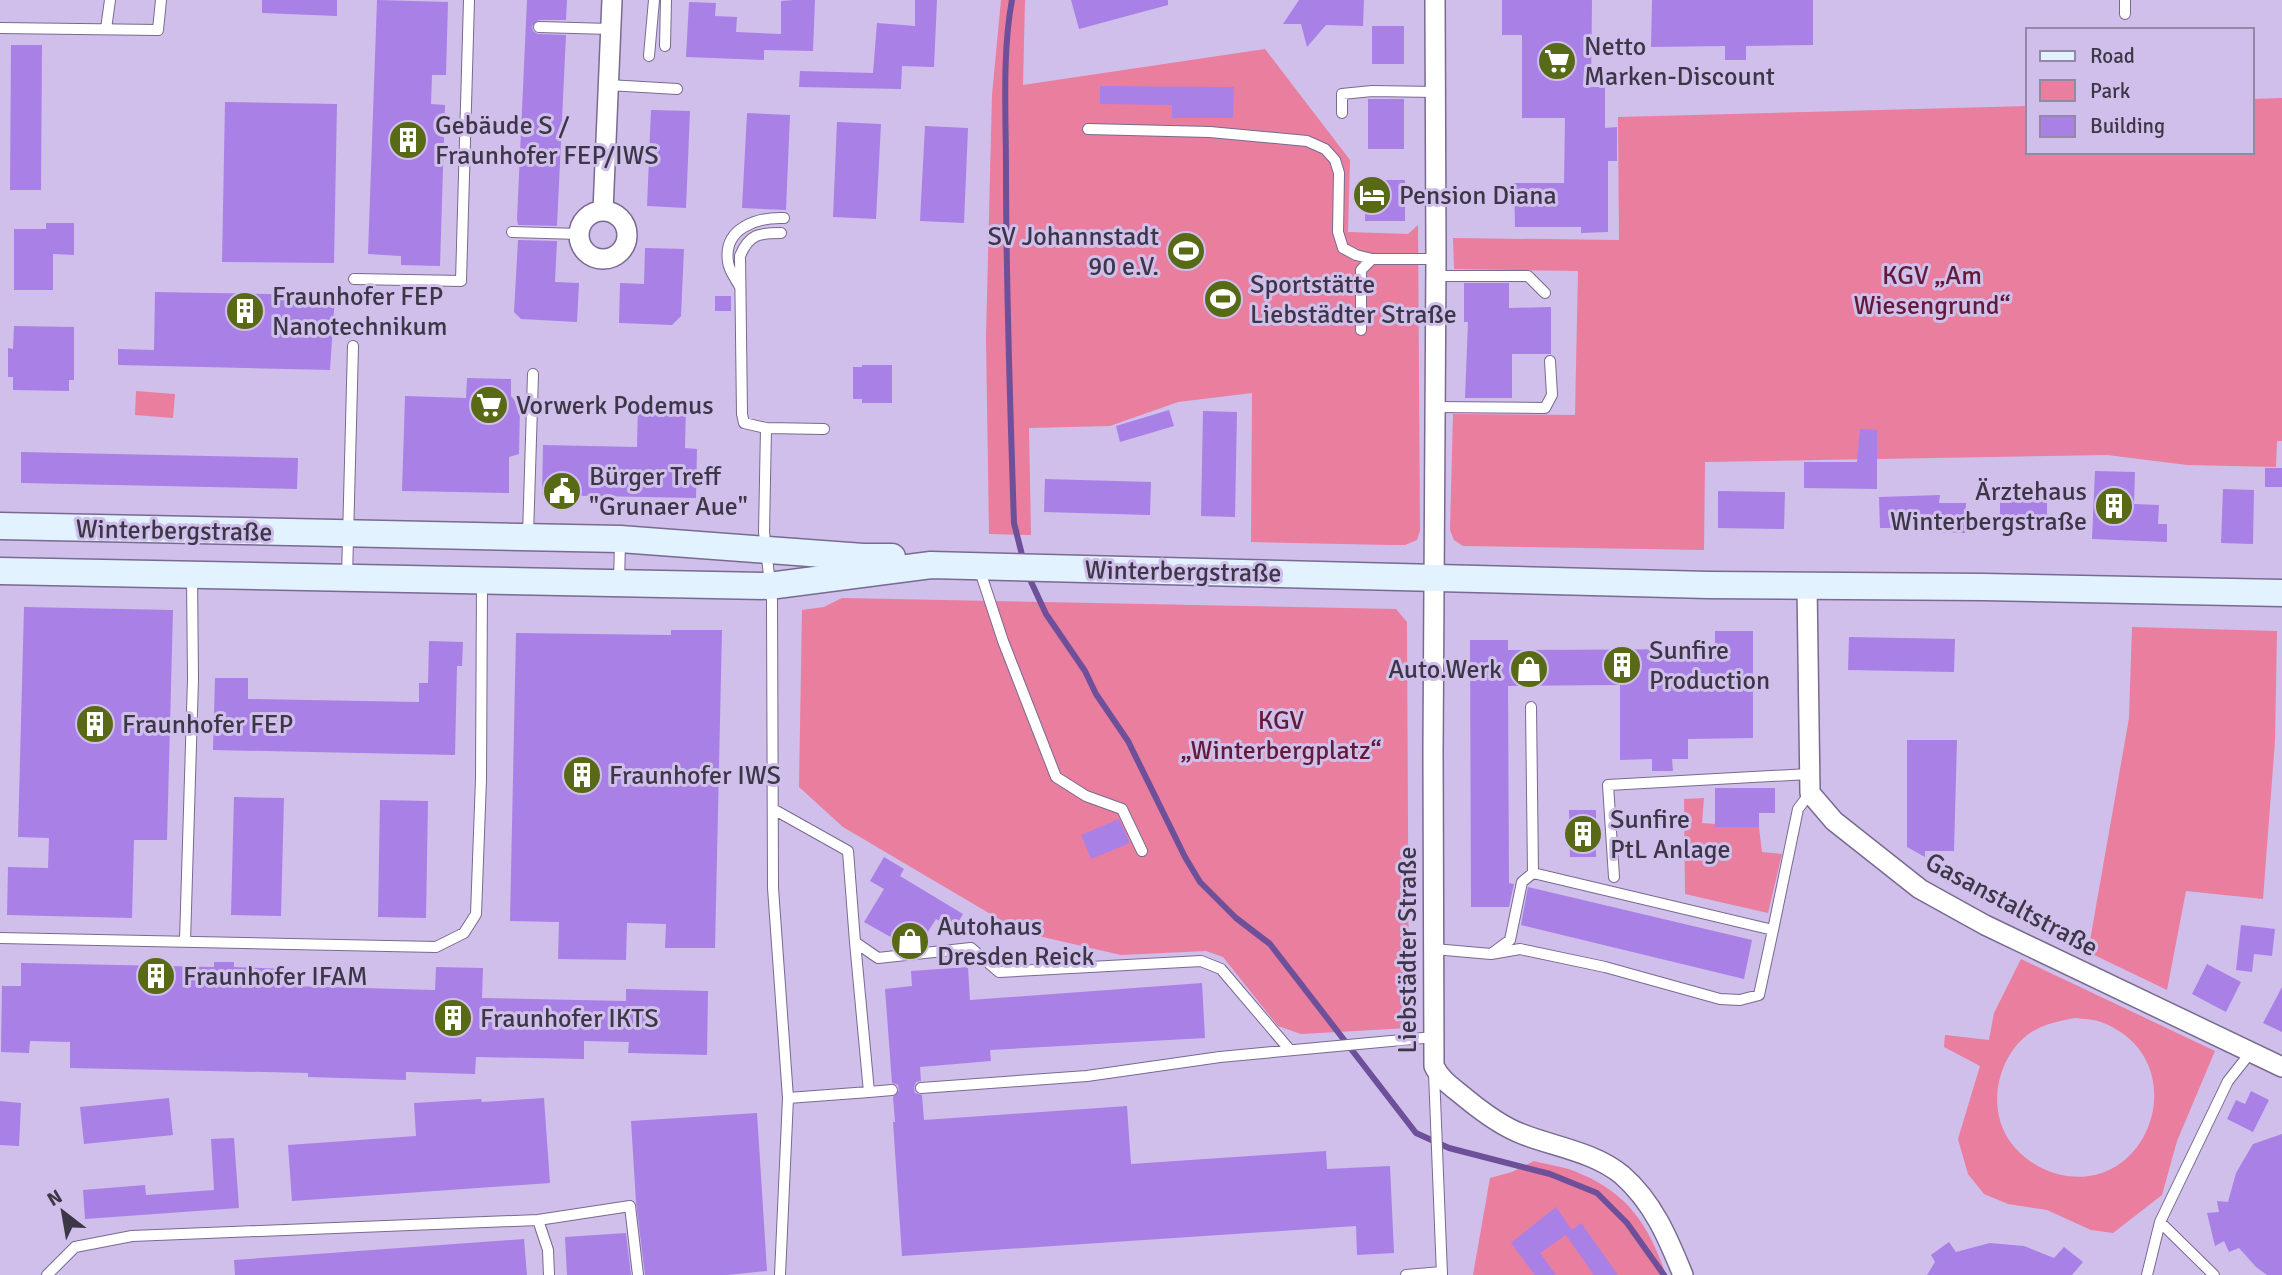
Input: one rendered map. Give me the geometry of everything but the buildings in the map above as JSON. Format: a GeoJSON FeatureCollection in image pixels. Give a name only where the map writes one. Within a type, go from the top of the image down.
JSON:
{"type":"FeatureCollection","features":[{"type":"Feature","properties":{"kind":"main road","name":"Winterbergstraße"},"geometry":{"type":"LineString","coordinates":[[0,526],[620,539],[863,557],[900,557],[931,565]]}},
{"type":"Feature","properties":{"kind":"main road","name":"Winterbergstraße"},"geometry":{"type":"LineString","coordinates":[[0,571],[769,586],[931,565],[1807,586],[2282,593]]}},
{"type":"Feature","properties":{"kind":"street"},"geometry":{"type":"LineString","coordinates":[[603,211],[612,0]]}},
{"type":"Feature","properties":{"kind":"street","name":"Liebstädter Straße"},"geometry":{"type":"LineString","coordinates":[[1435,0],[1434,1066],[1439,1076],[1484,1113],[1521,1133],[1578,1152],[1619,1173],[1637,1190],[1657,1216],[1683,1275]]}},
{"type":"Feature","properties":{"kind":"street"},"geometry":{"type":"LineString","coordinates":[[603,211],[618,216],[626,229],[625,244],[621,251],[608,259],[593,257],[582,248],[579,234],[580,227],[589,215],[603,211]]}},
{"type":"Feature","properties":{"kind":"street"},"geometry":{"type":"LineString","coordinates":[[1807,586],[1809,783]]}},
{"type":"Feature","properties":{"kind":"street","name":"Gasanstaltstraße"},"geometry":{"type":"LineString","coordinates":[[1809,783],[1834,821],[1920,889],[1985,925],[2282,1067]]}},
{"type":"Feature","properties":{"kind":"lane"},"geometry":{"type":"LineString","coordinates":[[106,29],[110,0]]}},
{"type":"Feature","properties":{"kind":"lane"},"geometry":{"type":"LineString","coordinates":[[0,28],[158,30],[161,0]]}},
{"type":"Feature","properties":{"kind":"lane"},"geometry":{"type":"LineString","coordinates":[[354,279],[461,281],[469,0]]}},
{"type":"Feature","properties":{"kind":"lane"},"geometry":{"type":"LineString","coordinates":[[649,56],[654,0]]}},
{"type":"Feature","properties":{"kind":"lane"},"geometry":{"type":"LineString","coordinates":[[664,46],[666,0]]}},
{"type":"Feature","properties":{"kind":"lane"},"geometry":{"type":"LineString","coordinates":[[2125,0],[2125,14]]}},
{"type":"Feature","properties":{"kind":"lane"},"geometry":{"type":"LineString","coordinates":[[539,27],[610,29]]}},
{"type":"Feature","properties":{"kind":"lane"},"geometry":{"type":"LineString","coordinates":[[608,85],[677,89]]}},
{"type":"Feature","properties":{"kind":"lane"},"geometry":{"type":"LineString","coordinates":[[1342,113],[1342,94],[1372,91],[1436,92]]}},
{"type":"Feature","properties":{"kind":"lane"},"geometry":{"type":"LineString","coordinates":[[1088,129],[1210,132],[1307,141],[1325,149],[1335,160],[1339,173],[1338,232],[1343,248],[1372,259],[1528,276],[1545,293]]}},
{"type":"Feature","properties":{"kind":"lane"},"geometry":{"type":"LineString","coordinates":[[741,287],[727,261],[734,236],[755,220],[766,217],[784,218]]}},
{"type":"Feature","properties":{"kind":"lane"},"geometry":{"type":"LineString","coordinates":[[512,232],[579,234]]}},
{"type":"Feature","properties":{"kind":"lane"},"geometry":{"type":"LineString","coordinates":[[781,233],[754,236],[745,244],[740,256],[742,414],[744,423],[766,428],[824,429]]}},
{"type":"Feature","properties":{"kind":"lane"},"geometry":{"type":"LineString","coordinates":[[1360,330],[1361,270],[1372,259]]}},
{"type":"Feature","properties":{"kind":"lane"},"geometry":{"type":"LineString","coordinates":[[347,578],[353,346]]}},
{"type":"Feature","properties":{"kind":"lane"},"geometry":{"type":"LineString","coordinates":[[1435,407],[1545,408],[1552,395],[1550,360]]}},
{"type":"Feature","properties":{"kind":"lane"},"geometry":{"type":"LineString","coordinates":[[528,537],[533,374]]}},
{"type":"Feature","properties":{"kind":"lane"},"geometry":{"type":"LineString","coordinates":[[766,428],[765,550],[772,601],[774,888],[788,1098],[780,1275]]}},
{"type":"Feature","properties":{"kind":"lane"},"geometry":{"type":"LineString","coordinates":[[619,583],[620,539]]}},
{"type":"Feature","properties":{"kind":"lane"},"geometry":{"type":"LineString","coordinates":[[978,566],[1012,666],[1056,777],[1086,796],[1122,809],[1142,851]]}},
{"type":"Feature","properties":{"kind":"lane"},"geometry":{"type":"LineString","coordinates":[[185,941],[193,679],[192,575]]}},
{"type":"Feature","properties":{"kind":"lane"},"geometry":{"type":"LineString","coordinates":[[0,938],[436,947],[464,933],[477,914],[482,580]]}},
{"type":"Feature","properties":{"kind":"lane"},"geometry":{"type":"LineString","coordinates":[[1531,707],[1533,873]]}},
{"type":"Feature","properties":{"kind":"lane"},"geometry":{"type":"LineString","coordinates":[[1434,949],[1491,954],[1520,949],[1605,967],[1720,999],[1759,995],[1798,809],[1809,783],[1608,785],[1614,877]]}},
{"type":"Feature","properties":{"kind":"lane"},"geometry":{"type":"LineString","coordinates":[[773,809],[848,851],[869,1092]]}},
{"type":"Feature","properties":{"kind":"lane"},"geometry":{"type":"LineString","coordinates":[[1491,954],[1510,940],[1522,882],[1533,873]]}},
{"type":"Feature","properties":{"kind":"lane"},"geometry":{"type":"LineString","coordinates":[[1533,873],[1773,930]]}},
{"type":"Feature","properties":{"kind":"lane"},"geometry":{"type":"LineString","coordinates":[[855,942],[878,958],[971,948],[999,972],[1201,961],[1222,970],[1289,1049]]}},
{"type":"Feature","properties":{"kind":"lane"},"geometry":{"type":"LineString","coordinates":[[921,1088],[1087,1076],[1289,1049],[1330,1048],[1435,1037]]}},
{"type":"Feature","properties":{"kind":"lane"},"geometry":{"type":"LineString","coordinates":[[2147,1275],[2160,1222],[2228,1081],[2251,1052]]}},
{"type":"Feature","properties":{"kind":"lane"},"geometry":{"type":"LineString","coordinates":[[1406,1275],[1442,1274],[1434,1066]]}},
{"type":"Feature","properties":{"kind":"lane"},"geometry":{"type":"LineString","coordinates":[[788,1098],[892,1090]]}},
{"type":"Feature","properties":{"kind":"lane"},"geometry":{"type":"LineString","coordinates":[[47,1275],[75,1247],[132,1236],[538,1220],[630,1206],[638,1275]]}},
{"type":"Feature","properties":{"kind":"lane"},"geometry":{"type":"LineString","coordinates":[[538,1220],[548,1250],[549,1275]]}},
{"type":"Feature","properties":{"kind":"lane"},"geometry":{"type":"LineString","coordinates":[[2160,1222],[2214,1275]]}},
{"type":"Feature","properties":{"kind":"green space","name":"Sportstätte Liebstädter Straße"},"geometry":{"type":"Polygon","coordinates":[[[1001,0],[1025,0],[1023,85],[1265,49],[1350,160],[1348,232],[1408,234],[1418,225],[1420,530],[1417,540],[1405,545],[1251,542],[1252,393],[1178,402],[1110,426],[1029,428],[1031,535],[989,534],[986,337],[992,95],[1001,0]]]}},
{"type":"Feature","properties":{"kind":"green space","name":"KGV „Am Wiesengrund“"},"geometry":{"type":"Polygon","coordinates":[[[2282,98],[2282,441],[2277,441],[2276,467],[2187,465],[2107,455],[1705,462],[1704,550],[1463,546],[1454,540],[1450,530],[1453,414],[1575,415],[1578,271],[1454,269],[1453,238],[1619,240],[1618,117],[2026,106],[2026,154],[2254,154],[2254,99],[2282,98]]]}},
{"type":"Feature","properties":{"kind":"green space"},"geometry":{"type":"Polygon","coordinates":[[[136,391],[175,394],[173,418],[135,415],[136,391]]]}},
{"type":"Feature","properties":{"kind":"green space","name":"KGV „Winterbergplatz“"},"geometry":{"type":"Polygon","coordinates":[[[842,598],[1396,609],[1407,622],[1409,1028],[1301,1034],[1278,1026],[1223,957],[1206,951],[1121,955],[1021,932],[843,827],[799,787],[802,610],[824,607],[842,598]]]}},
{"type":"Feature","properties":{"kind":"green space"},"geometry":{"type":"Polygon","coordinates":[[[2132,627],[2277,631],[2275,741],[2263,899],[2186,891],[2167,990],[2088,952],[2129,718],[2132,627]]]}},
{"type":"Feature","properties":{"kind":"green space"},"geometry":{"type":"Polygon","coordinates":[[[1704,798],[1702,823],[1715,824],[1716,827],[1759,827],[1762,852],[1782,854],[1768,913],[1685,894],[1684,799],[1704,798]]]}},
{"type":"Feature","properties":{"kind":"green space"},"geometry":{"type":"Polygon","coordinates":[[[2021,959],[2215,1051],[2177,1141],[2162,1195],[2113,1233],[2091,1230],[2047,1210],[2008,1204],[1984,1194],[1968,1174],[1958,1139],[1980,1066],[1944,1047],[1945,1035],[1989,1040],[1994,1013],[2021,959]],[[2075,1018],[2046,1025],[2020,1042],[2005,1064],[2000,1077],[1997,1103],[2007,1137],[2024,1156],[2054,1173],[2087,1176],[2115,1167],[2136,1148],[2150,1122],[2154,1094],[2148,1065],[2131,1040],[2101,1022],[2075,1018]]]}},
{"type":"Feature","properties":{"kind":"green space"},"geometry":{"type":"Polygon","coordinates":[[[1534,1161],[1581,1174],[1598,1182],[1625,1202],[1636,1214],[1653,1242],[1666,1275],[1473,1275],[1490,1178],[1512,1172],[1534,1161]]]}},
{"type":"Feature","properties":{"kind":"waterway"},"geometry":{"type":"LineString","coordinates":[[1012,0],[1005,85],[1007,303],[1014,523],[1023,559]]}},
{"type":"Feature","properties":{"kind":"waterway"},"geometry":{"type":"LineString","coordinates":[[1027,573],[1046,614],[1128,741],[1200,882],[1236,918],[1270,944],[1416,1133],[1449,1148],[1550,1174],[1597,1193],[1627,1223],[1664,1275]]}},
{"type":"Feature","properties":{"kind":"place","name":"Netto Marken-Discount"},"geometry":{"type":"Point","coordinates":[1557,61]}},
{"type":"Feature","properties":{"kind":"place","name":"Gebäude S / Fraunhofer FEP/IWS"},"geometry":{"type":"Point","coordinates":[408,140]}},
{"type":"Feature","properties":{"kind":"place","name":"Pension Diana"},"geometry":{"type":"Point","coordinates":[1372,195]}},
{"type":"Feature","properties":{"kind":"place","name":"SV Johannstadt 90 e.V."},"geometry":{"type":"Point","coordinates":[1186,251]}},
{"type":"Feature","properties":{"kind":"place","name":"Sportstätte Liebstädter Straße"},"geometry":{"type":"Point","coordinates":[1223,299]}},
{"type":"Feature","properties":{"kind":"place","name":"Fraunhofer FEP Nanotechnikum"},"geometry":{"type":"Point","coordinates":[245,311]}},
{"type":"Feature","properties":{"kind":"place","name":"Vorwerk Podemus"},"geometry":{"type":"Point","coordinates":[489,405]}},
{"type":"Feature","properties":{"kind":"place","name":"Bürger Treff \"Grunaer Aue\""},"geometry":{"type":"Point","coordinates":[562,491]}},
{"type":"Feature","properties":{"kind":"place","name":"Ärztehaus Winterbergstraße"},"geometry":{"type":"Point","coordinates":[2114,506]}},
{"type":"Feature","properties":{"kind":"place","name":"Sunfire Production"},"geometry":{"type":"Point","coordinates":[1622,665]}},
{"type":"Feature","properties":{"kind":"place","name":"Auto.Werk"},"geometry":{"type":"Point","coordinates":[1529,669]}},
{"type":"Feature","properties":{"kind":"place","name":"Fraunhofer FEP"},"geometry":{"type":"Point","coordinates":[95,724]}},
{"type":"Feature","properties":{"kind":"place","name":"Fraunhofer IWS"},"geometry":{"type":"Point","coordinates":[582,775]}},
{"type":"Feature","properties":{"kind":"place","name":"Sunfire PtL Anlage"},"geometry":{"type":"Point","coordinates":[1583,834]}},
{"type":"Feature","properties":{"kind":"place","name":"Autohaus Dresden Reick"},"geometry":{"type":"Point","coordinates":[910,941]}},
{"type":"Feature","properties":{"kind":"place","name":"Fraunhofer IFAM"},"geometry":{"type":"Point","coordinates":[156,976]}},
{"type":"Feature","properties":{"kind":"place","name":"Fraunhofer IKTS"},"geometry":{"type":"Point","coordinates":[453,1018]}}]}
